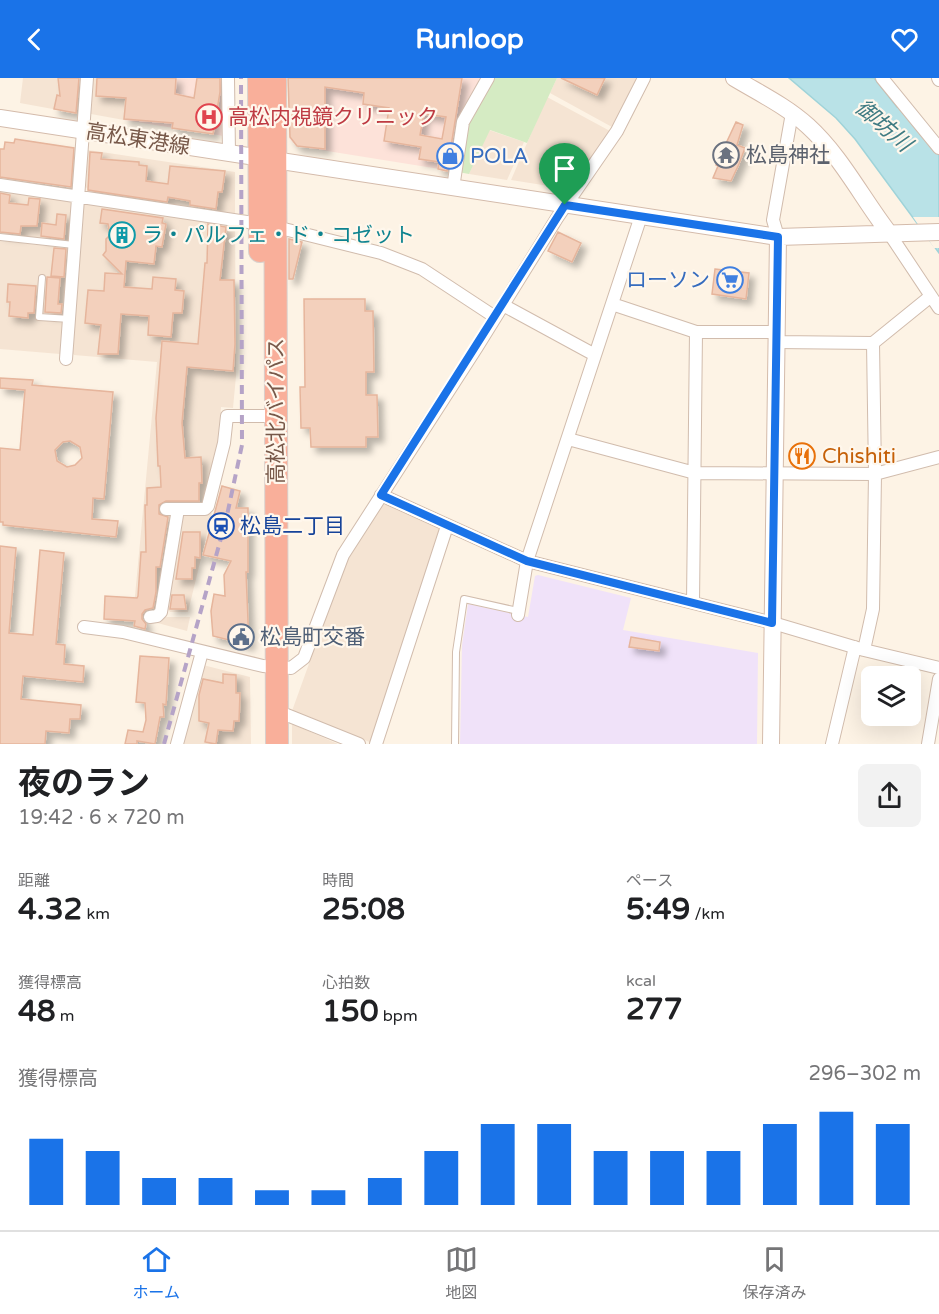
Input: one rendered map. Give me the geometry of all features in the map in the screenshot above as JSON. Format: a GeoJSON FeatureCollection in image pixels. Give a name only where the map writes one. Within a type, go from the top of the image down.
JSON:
{"type":"FeatureCollection","features":[{"type":"Feature","properties":{"kind":"highway","name":"高松北バイパス"},"geometry":{"type":"LineString","coordinates":[[259,78],[268,159]]}},
{"type":"Feature","properties":{"kind":"highway","name":"高松北バイパス"},"geometry":{"type":"LineString","coordinates":[[263,744],[270,667],[268,159],[275,78]]}},
{"type":"Feature","properties":{"kind":"highway","name":"高松北バイパス"},"geometry":{"type":"LineString","coordinates":[[270,667],[277,711],[278,744]]}},
{"type":"Feature","properties":{"kind":"street"},"geometry":{"type":"LineString","coordinates":[[66,359],[87,78]]}},
{"type":"Feature","properties":{"kind":"street"},"geometry":{"type":"LineString","coordinates":[[228,78],[229,153]]}},
{"type":"Feature","properties":{"kind":"street"},"geometry":{"type":"LineString","coordinates":[[453,188],[462,122],[488,78]]}},
{"type":"Feature","properties":{"kind":"street"},"geometry":{"type":"LineString","coordinates":[[84,627],[123,632],[270,667],[291,668],[304,658],[343,555],[565,205],[617,131],[644,78]]}},
{"type":"Feature","properties":{"kind":"street"},"geometry":{"type":"LineString","coordinates":[[734,78],[792,113],[822,141],[889,233],[939,308]]}},
{"type":"Feature","properties":{"kind":"street"},"geometry":{"type":"LineString","coordinates":[[882,78],[939,148]]}},
{"type":"Feature","properties":{"kind":"street"},"geometry":{"type":"LineString","coordinates":[[771,744],[778,237],[773,220],[792,113]]}},
{"type":"Feature","properties":{"kind":"street","name":"高松東港線"},"geometry":{"type":"LineString","coordinates":[[0,118],[778,237],[931,232]]}},
{"type":"Feature","properties":{"kind":"street"},"geometry":{"type":"LineString","coordinates":[[0,185],[268,225],[381,253],[422,269],[495,317]]}},
{"type":"Feature","properties":{"kind":"street"},"geometry":{"type":"LineString","coordinates":[[518,613],[527,561],[641,216]]}},
{"type":"Feature","properties":{"kind":"street"},"geometry":{"type":"LineString","coordinates":[[612,304],[696,332],[873,342],[931,296]]}},
{"type":"Feature","properties":{"kind":"street"},"geometry":{"type":"LineString","coordinates":[[503,305],[595,355]]}},
{"type":"Feature","properties":{"kind":"street"},"geometry":{"type":"LineString","coordinates":[[693,603],[696,332]]}},
{"type":"Feature","properties":{"kind":"street"},"geometry":{"type":"LineString","coordinates":[[832,744],[873,609],[875,474],[873,342]]}},
{"type":"Feature","properties":{"kind":"street"},"geometry":{"type":"LineString","coordinates":[[150,617],[157,616],[161,612],[172,509],[205,509],[207,506],[224,442],[226,416],[269,416]]}},
{"type":"Feature","properties":{"kind":"street"},"geometry":{"type":"LineString","coordinates":[[568,439],[695,473],[875,474],[939,457]]}},
{"type":"Feature","properties":{"kind":"street"},"geometry":{"type":"LineString","coordinates":[[381,495],[527,561],[939,668]]}},
{"type":"Feature","properties":{"kind":"street"},"geometry":{"type":"LineString","coordinates":[[376,744],[447,526]]}},
{"type":"Feature","properties":{"kind":"street"},"geometry":{"type":"LineString","coordinates":[[177,744],[202,652]]}},
{"type":"Feature","properties":{"kind":"street"},"geometry":{"type":"LineString","coordinates":[[928,744],[939,679]]}},
{"type":"Feature","properties":{"kind":"street"},"geometry":{"type":"LineString","coordinates":[[277,711],[359,744]]}},
{"type":"Feature","properties":{"kind":"lane"},"geometry":{"type":"LineString","coordinates":[[0,237],[75,245]]}},
{"type":"Feature","properties":{"kind":"lane"},"geometry":{"type":"LineString","coordinates":[[42,278],[39,317],[70,319]]}},
{"type":"Feature","properties":{"kind":"lane"},"geometry":{"type":"LineString","coordinates":[[456,744],[456,652],[464,599],[518,613]]}},
{"type":"Feature","properties":{"kind":"shaded area"},"geometry":{"type":"Polygon","coordinates":[[[23,78],[82,78],[80,114],[20,103],[23,78]]]}},
{"type":"Feature","properties":{"kind":"shaded area"},"geometry":{"type":"Polygon","coordinates":[[[93,78],[128,78],[124,120],[91,114],[93,78]]]}},
{"type":"Feature","properties":{"kind":"shaded area"},"geometry":{"type":"Polygon","coordinates":[[[128,78],[224,78],[224,136],[124,120],[128,78]]]}},
{"type":"Feature","properties":{"kind":"shaded area"},"geometry":{"type":"Polygon","coordinates":[[[288,78],[482,78],[452,171],[296,146],[289,138],[288,78]]]}},
{"type":"Feature","properties":{"kind":"shaded area"},"geometry":{"type":"Polygon","coordinates":[[[557,78],[638,78],[612,127],[550,93],[557,78]]]}},
{"type":"Feature","properties":{"kind":"shaded area"},"geometry":{"type":"Polygon","coordinates":[[[547,97],[610,131],[568,189],[511,180],[547,97]]]}},
{"type":"Feature","properties":{"kind":"shaded area"},"geometry":{"type":"Polygon","coordinates":[[[489,130],[524,142],[507,180],[469,174],[489,130]]]}},
{"type":"Feature","properties":{"kind":"shaded area"},"geometry":{"type":"Polygon","coordinates":[[[88,150],[235,172],[235,215],[91,194],[86,187],[88,150]]]}},
{"type":"Feature","properties":{"kind":"shaded area"},"geometry":{"type":"Polygon","coordinates":[[[0,190],[72,201],[69,242],[0,234],[0,190]]]}},
{"type":"Feature","properties":{"kind":"shaded area"},"geometry":{"type":"Polygon","coordinates":[[[87,202],[235,225],[236,376],[233,408],[221,407],[219,442],[205,498],[200,505],[168,514],[171,518],[154,615],[133,617],[157,362],[74,355],[71,351],[83,206],[87,202]]]}},
{"type":"Feature","properties":{"kind":"shaded area"},"geometry":{"type":"Polygon","coordinates":[[[0,241],[68,248],[71,253],[66,316],[41,314],[45,275],[40,275],[37,320],[66,323],[64,350],[60,354],[0,349],[0,241]]]}},
{"type":"Feature","properties":{"kind":"shaded area"},"geometry":{"type":"Polygon","coordinates":[[[388,504],[443,528],[372,743],[292,711],[347,558],[379,506],[388,504]]]}},
{"type":"Feature","properties":{"kind":"shaded area"},"geometry":{"type":"Polygon","coordinates":[[[184,513],[212,513],[188,612],[170,612],[166,607],[180,517],[184,513]]]}},
{"type":"Feature","properties":{"kind":"shaded area"},"geometry":{"type":"Polygon","coordinates":[[[535,576],[631,598],[623,630],[758,653],[757,744],[460,744],[462,645],[468,604],[528,617],[535,576]]]}},
{"type":"Feature","properties":{"kind":"shaded area"},"geometry":{"type":"Polygon","coordinates":[[[167,617],[190,617],[187,631],[154,622],[167,617]]]}},
{"type":"Feature","properties":{"kind":"shaded area"},"geometry":{"type":"Polygon","coordinates":[[[203,665],[250,677],[251,744],[183,744],[203,665]]]}},
{"type":"Feature","properties":{"kind":"shaded area"},"geometry":{"type":"Polygon","coordinates":[[[292,724],[338,744],[292,744],[292,724]]]}},
{"type":"Feature","properties":{"kind":"green space"},"geometry":{"type":"Polygon","coordinates":[[[491,78],[557,78],[527,143],[490,130],[469,174],[458,172],[466,123],[491,78]]]}},
{"type":"Feature","properties":{"kind":"water","name":"御坊川"},"geometry":{"type":"Polygon","coordinates":[[[789,78],[874,78],[897,107],[901,108],[939,153],[939,253],[855,139],[836,118],[789,78]]]}},
{"type":"Feature","properties":{"kind":"pier"},"geometry":{"type":"Polygon","coordinates":[[[913,217],[939,217],[939,248],[934,248],[913,217]]]}},
{"type":"Feature","properties":{"kind":"building"},"geometry":{"type":"Polygon","coordinates":[[[58,78],[79,78],[76,113],[54,109],[57,95],[60,96],[58,78]]]}},
{"type":"Feature","properties":{"kind":"building"},"geometry":{"type":"Polygon","coordinates":[[[97,78],[176,78],[175,94],[194,98],[197,78],[220,78],[213,134],[172,128],[173,123],[124,119],[126,98],[96,96],[97,78]]]}},
{"type":"Feature","properties":{"kind":"building"},"geometry":{"type":"Polygon","coordinates":[[[288,78],[462,78],[447,171],[438,169],[439,162],[419,159],[421,147],[384,141],[389,108],[363,104],[364,93],[325,87],[325,149],[297,146],[290,137],[288,78]],[[424,114],[420,135],[442,139],[446,117],[424,114]]]}},
{"type":"Feature","properties":{"kind":"building"},"geometry":{"type":"Polygon","coordinates":[[[561,78],[605,78],[597,95],[561,78]]]}},
{"type":"Feature","properties":{"kind":"building"},"geometry":{"type":"Polygon","coordinates":[[[736,122],[743,125],[737,145],[745,148],[739,164],[731,181],[713,178],[718,166],[716,165],[736,122]]]}},
{"type":"Feature","properties":{"kind":"building"},"geometry":{"type":"Polygon","coordinates":[[[15,139],[74,148],[71,187],[0,177],[0,149],[4,149],[5,142],[14,143],[15,139]]]}},
{"type":"Feature","properties":{"kind":"building"},"geometry":{"type":"Polygon","coordinates":[[[90,152],[102,153],[101,159],[139,162],[139,165],[147,166],[146,181],[168,184],[170,166],[225,171],[222,192],[218,192],[216,209],[190,205],[190,201],[168,197],[167,202],[88,190],[90,152]]]}},
{"type":"Feature","properties":{"kind":"building"},"geometry":{"type":"Polygon","coordinates":[[[0,193],[10,195],[9,203],[28,205],[29,198],[40,199],[37,226],[21,226],[20,234],[0,232],[0,193]]]}},
{"type":"Feature","properties":{"kind":"building"},"geometry":{"type":"Polygon","coordinates":[[[102,209],[163,218],[162,223],[166,224],[162,247],[156,246],[154,264],[126,261],[124,287],[152,289],[153,277],[176,279],[175,290],[184,291],[182,313],[173,313],[171,337],[148,335],[149,316],[121,314],[118,354],[98,354],[101,325],[85,323],[88,290],[104,291],[105,273],[122,274],[103,255],[106,251],[106,239],[110,235],[108,224],[100,223],[102,209]]]}},
{"type":"Feature","properties":{"kind":"building"},"geometry":{"type":"Polygon","coordinates":[[[57,214],[66,215],[64,239],[41,236],[42,223],[56,225],[57,214]]]}},
{"type":"Feature","properties":{"kind":"building"},"geometry":{"type":"Polygon","coordinates":[[[208,224],[226,227],[220,280],[234,280],[233,371],[187,367],[182,423],[185,458],[201,457],[202,483],[199,483],[199,501],[166,501],[159,505],[159,514],[168,517],[160,567],[156,567],[156,592],[153,608],[145,610],[142,614],[142,619],[146,624],[145,629],[134,626],[135,621],[104,619],[105,596],[137,598],[138,596],[141,552],[146,552],[147,488],[161,487],[156,418],[162,341],[198,344],[205,263],[207,263],[208,224]]]}},
{"type":"Feature","properties":{"kind":"building"},"geometry":{"type":"Polygon","coordinates":[[[558,232],[581,243],[572,262],[548,251],[558,232]]]}},
{"type":"Feature","properties":{"kind":"building"},"geometry":{"type":"Polygon","coordinates":[[[289,239],[302,242],[293,279],[289,279],[289,239]]]}},
{"type":"Feature","properties":{"kind":"building"},"geometry":{"type":"Polygon","coordinates":[[[54,248],[66,249],[64,277],[51,276],[54,248]]]}},
{"type":"Feature","properties":{"kind":"building"},"geometry":{"type":"Polygon","coordinates":[[[715,269],[749,273],[746,299],[712,294],[715,269]]]}},
{"type":"Feature","properties":{"kind":"building"},"geometry":{"type":"Polygon","coordinates":[[[47,277],[60,278],[58,304],[62,304],[61,313],[45,312],[47,277]]]}},
{"type":"Feature","properties":{"kind":"building"},"geometry":{"type":"Polygon","coordinates":[[[8,284],[36,286],[34,313],[28,313],[28,318],[9,316],[8,284]]]}},
{"type":"Feature","properties":{"kind":"building"},"geometry":{"type":"Polygon","coordinates":[[[304,299],[365,299],[365,311],[373,311],[374,372],[366,372],[366,395],[377,395],[378,437],[366,437],[366,447],[311,447],[310,428],[301,428],[300,387],[305,387],[304,299]]]}},
{"type":"Feature","properties":{"kind":"building"},"geometry":{"type":"Polygon","coordinates":[[[0,378],[33,380],[32,385],[113,392],[104,499],[93,498],[92,519],[118,521],[116,537],[3,525],[3,522],[0,522],[0,448],[20,450],[25,390],[0,388],[0,378]],[[70,441],[63,442],[55,450],[57,461],[67,467],[75,465],[82,458],[80,447],[70,441]]]}},
{"type":"Feature","properties":{"kind":"building"},"geometry":{"type":"Polygon","coordinates":[[[222,486],[240,491],[236,508],[248,508],[248,572],[246,572],[249,645],[213,636],[211,611],[214,594],[225,596],[224,575],[231,561],[203,555],[222,486]]]}},
{"type":"Feature","properties":{"kind":"building"},"geometry":{"type":"Polygon","coordinates":[[[183,532],[200,532],[200,558],[195,557],[192,579],[176,579],[183,532]]]}},
{"type":"Feature","properties":{"kind":"building"},"geometry":{"type":"Polygon","coordinates":[[[0,546],[16,548],[9,633],[33,635],[40,550],[64,553],[56,644],[65,645],[64,664],[84,666],[83,682],[23,676],[21,699],[81,705],[80,719],[70,719],[69,733],[46,731],[45,744],[0,744],[0,546]]]}},
{"type":"Feature","properties":{"kind":"building"},"geometry":{"type":"Polygon","coordinates":[[[172,595],[184,595],[186,609],[170,609],[172,595]]]}},
{"type":"Feature","properties":{"kind":"building"},"geometry":{"type":"Polygon","coordinates":[[[631,637],[660,642],[659,651],[629,647],[631,637]]]}},
{"type":"Feature","properties":{"kind":"building"},"geometry":{"type":"Polygon","coordinates":[[[140,656],[169,658],[166,705],[163,704],[164,717],[160,717],[155,744],[137,741],[137,744],[125,744],[128,730],[143,732],[146,720],[145,703],[136,702],[140,656]]]}},
{"type":"Feature","properties":{"kind":"building"},"geometry":{"type":"Polygon","coordinates":[[[223,674],[236,675],[236,693],[240,693],[239,721],[234,721],[233,731],[218,730],[216,744],[205,742],[209,723],[199,721],[199,695],[203,679],[223,683],[223,674]]]}},
{"type":"Feature","properties":{"kind":"railway"},"geometry":{"type":"LineString","coordinates":[[164,744],[226,520],[242,445],[241,78]]}},
{"type":"Feature","properties":{"kind":"place","name":"高松内視鏡クリニック"},"geometry":{"type":"Point","coordinates":[209,117]}},
{"type":"Feature","properties":{"kind":"place","name":"松島神社"},"geometry":{"type":"Point","coordinates":[726,155]}},
{"type":"Feature","properties":{"kind":"place","name":"POLA"},"geometry":{"type":"Point","coordinates":[450,156]}},
{"type":"Feature","properties":{"kind":"place","name":"ラ・パルフェ・ド・コゼット"},"geometry":{"type":"Point","coordinates":[122,235]}},
{"type":"Feature","properties":{"kind":"place","name":"ローソン"},"geometry":{"type":"Point","coordinates":[730,280]}},
{"type":"Feature","properties":{"kind":"place","name":"Chishiti"},"geometry":{"type":"Point","coordinates":[802,456]}},
{"type":"Feature","properties":{"kind":"place","name":"松島二丁目"},"geometry":{"type":"Point","coordinates":[221,526]}},
{"type":"Feature","properties":{"kind":"place","name":"松島町交番"},"geometry":{"type":"Point","coordinates":[241,637]}},
{"type":"Feature","properties":{"kind":"route"},"geometry":{"type":"LineString","coordinates":[[565,205],[778,237],[772,623],[527,561],[381,495],[565,205]]}}]}
